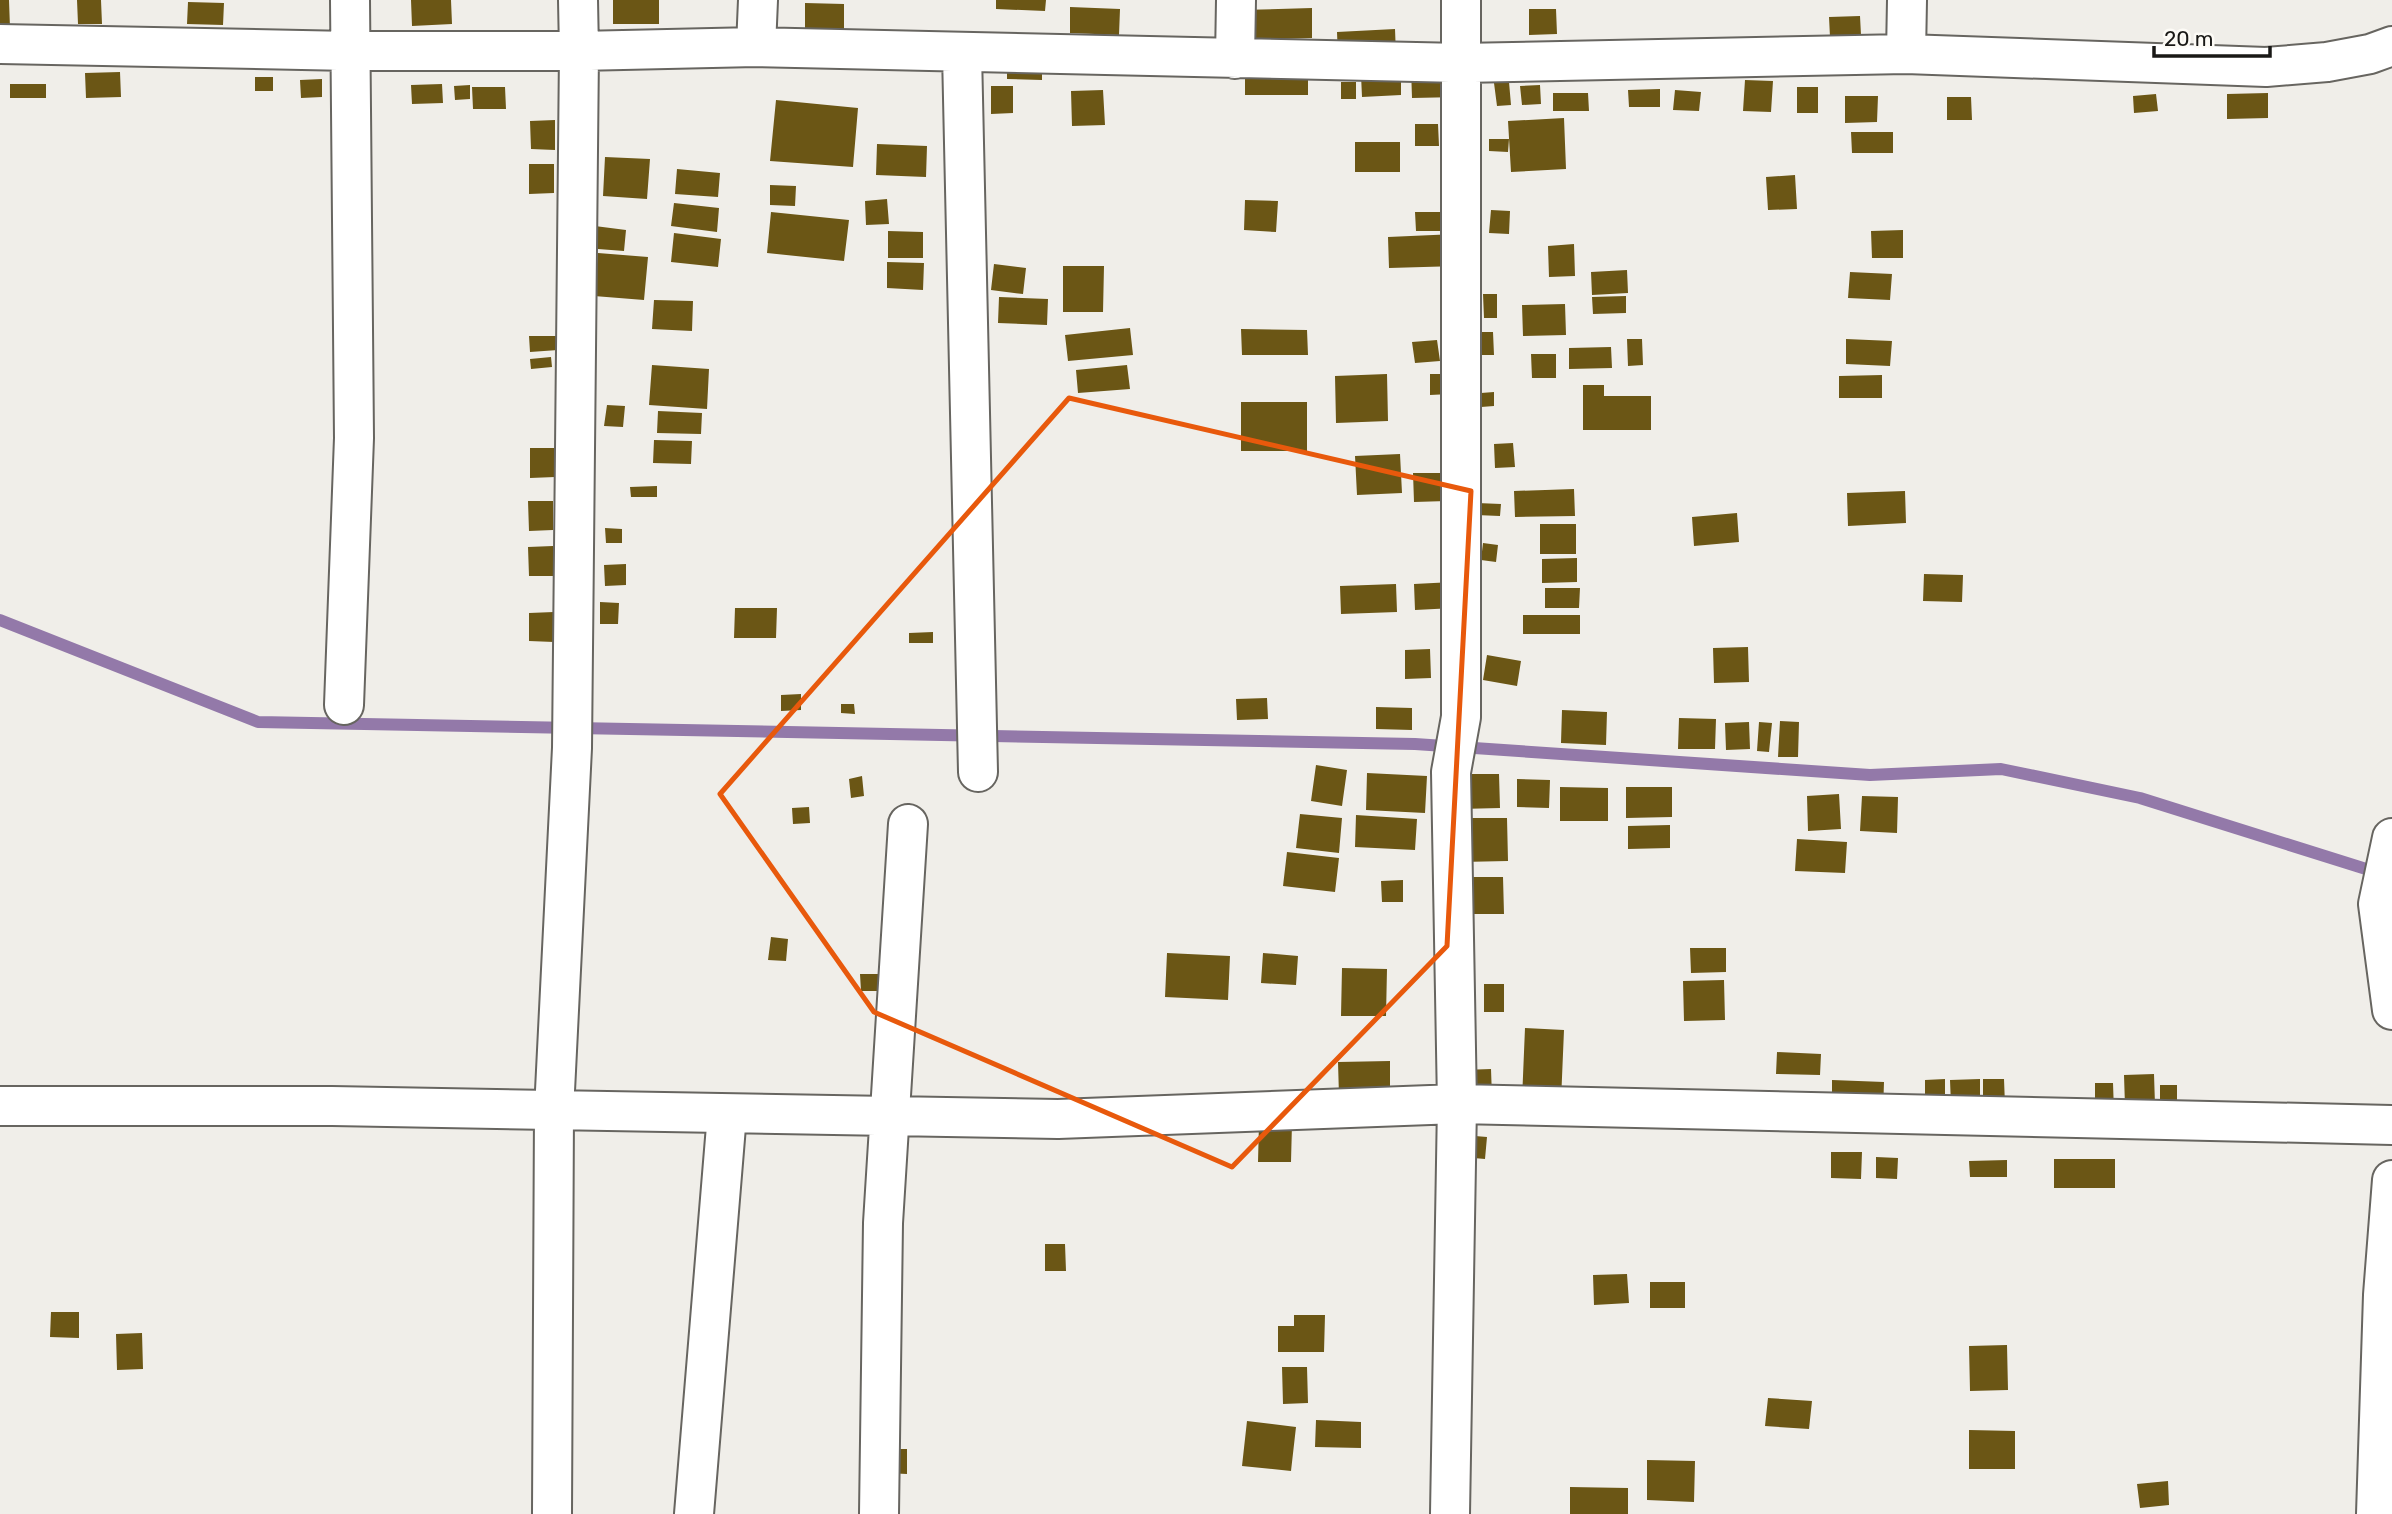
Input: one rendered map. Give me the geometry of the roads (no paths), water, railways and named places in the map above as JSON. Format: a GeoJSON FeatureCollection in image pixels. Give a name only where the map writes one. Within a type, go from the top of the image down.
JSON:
{"type":"FeatureCollection","features":[{"type":"Feature","properties":{"kind":"street"},"geometry":{"type":"LineString","coordinates":[[344,705],[354,438],[350,0]]}},
{"type":"Feature","properties":{"kind":"street"},"geometry":{"type":"LineString","coordinates":[[552,1514],[554,1111],[572,748],[578,0]]}},
{"type":"Feature","properties":{"kind":"street"},"geometry":{"type":"LineString","coordinates":[[756,47],[758,0]]}},
{"type":"Feature","properties":{"kind":"street"},"geometry":{"type":"LineString","coordinates":[[1236,0],[1236,59]]}},
{"type":"Feature","properties":{"kind":"street"},"geometry":{"type":"LineString","coordinates":[[1450,1514],[1457,1104],[1451,772],[1461,717],[1461,0]]}},
{"type":"Feature","properties":{"kind":"street"},"geometry":{"type":"LineString","coordinates":[[1906,54],[1907,0]]}},
{"type":"Feature","properties":{"kind":"street"},"geometry":{"type":"LineString","coordinates":[[0,44],[350,51],[579,51],[756,47],[1461,63],[1906,54],[2266,67],[2327,62],[2370,54],[2392,46]]}},
{"type":"Feature","properties":{"kind":"street"},"geometry":{"type":"LineString","coordinates":[[962,53],[978,772]]}},
{"type":"Feature","properties":{"kind":"street"},"geometry":{"type":"LineString","coordinates":[[879,1514],[883,1223],[908,824]]}},
{"type":"Feature","properties":{"kind":"street"},"geometry":{"type":"LineString","coordinates":[[2390,846],[2378,904],[2392,1010]]}},
{"type":"Feature","properties":{"kind":"street"},"geometry":{"type":"LineString","coordinates":[[0,1106],[332,1106],[1058,1119],[1457,1104],[2392,1125]]}},
{"type":"Feature","properties":{"kind":"street"},"geometry":{"type":"LineString","coordinates":[[694,1514],[727,1114]]}},
{"type":"Feature","properties":{"kind":"street"},"geometry":{"type":"LineString","coordinates":[[2376,1514],[2383,1295],[2392,1180]]}},
{"type":"Feature","properties":{"kind":"waterway"},"geometry":{"type":"LineString","coordinates":[[0,620],[258,722],[1415,744],[1870,775],[2001,769],[2140,798],[2382,874]]}}]}
